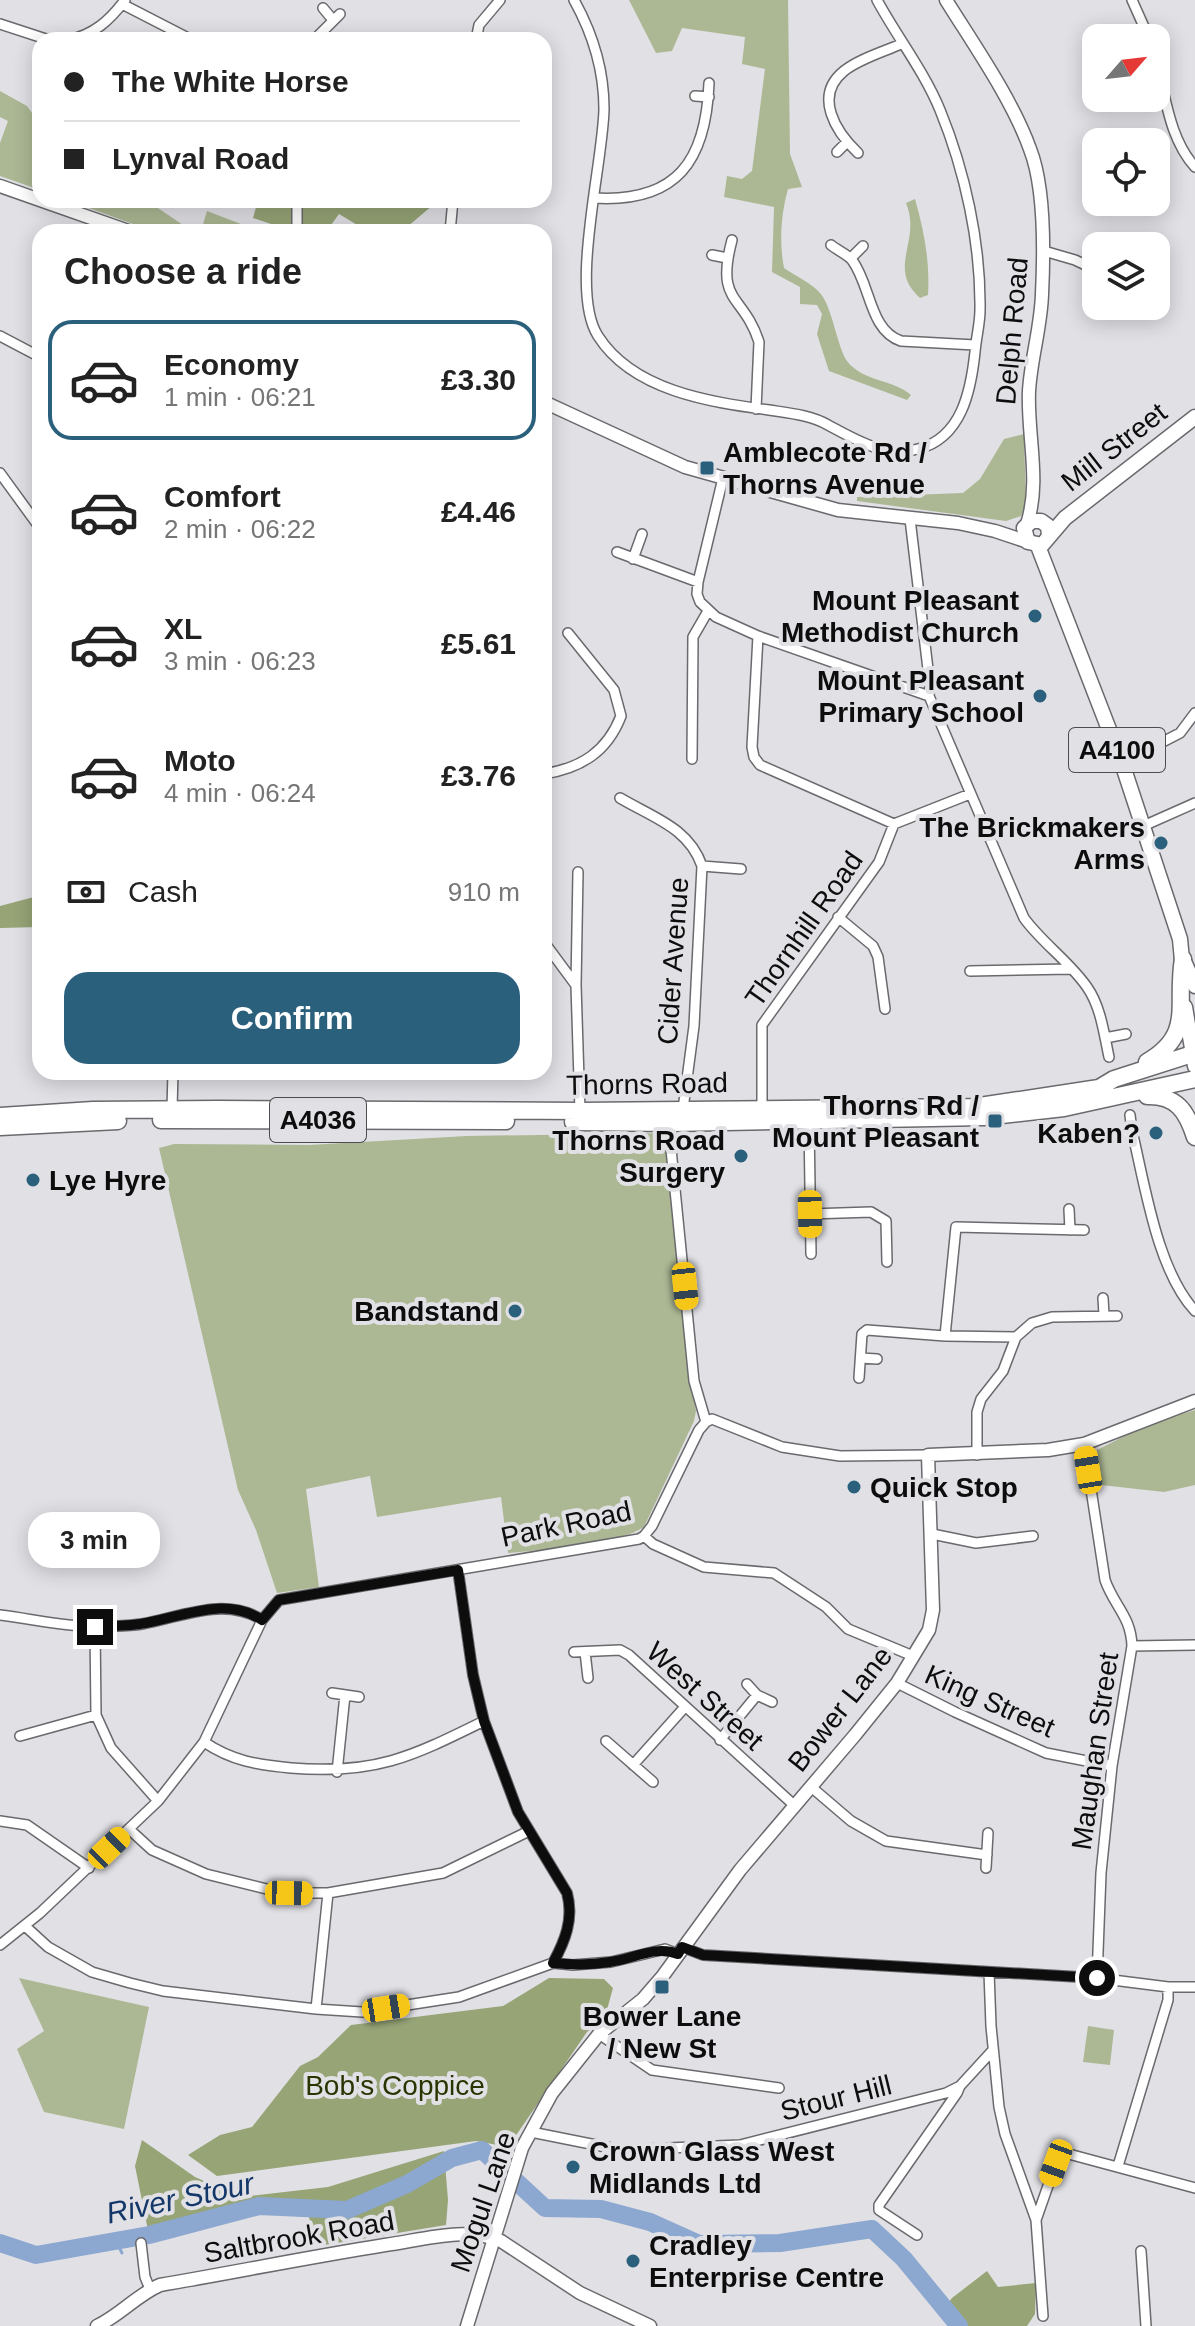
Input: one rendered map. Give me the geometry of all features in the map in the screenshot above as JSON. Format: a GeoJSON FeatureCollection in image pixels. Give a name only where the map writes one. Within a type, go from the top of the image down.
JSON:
{"type":"FeatureCollection","features":[{"type":"Feature","properties":{"kind":"highway"},"geometry":{"type":"LineString","coordinates":[[1114,1079],[1149,1061],[1172,1043],[1180,1020],[1179,981],[1183,959]]}},
{"type":"Feature","properties":{"kind":"highway"},"geometry":{"type":"LineString","coordinates":[[1099,1088],[1170,1076],[1194,1060]]}},
{"type":"Feature","properties":{"kind":"highway","name":"Thorns Road"},"geometry":{"type":"LineString","coordinates":[[0,1116],[172,1109],[580,1111],[973,1107],[1099,1088],[1114,1079],[1194,1060]]}},
{"type":"Feature","properties":{"kind":"highway","name":"Thorns Road"},"geometry":{"type":"LineString","coordinates":[[0,1127],[98,1121],[672,1123],[984,1117],[1027,1114],[1117,1098],[1195,1079]]}},
{"type":"Feature","properties":{"kind":"highway"},"geometry":{"type":"LineString","coordinates":[[1117,1098],[1156,1096],[1170,1100],[1188,1115],[1195,1137]]}},
{"type":"Feature","properties":{"kind":"main road","name":"Mill Street"},"geometry":{"type":"LineString","coordinates":[[1036,532],[1065,518],[1195,417]]}},
{"type":"Feature","properties":{"kind":"main road","name":"A4100"},"geometry":{"type":"LineString","coordinates":[[1036,532],[1122,763],[1170,909],[1183,959],[1195,986]]}},
{"type":"Feature","properties":{"kind":"main road","name":"A4100"},"geometry":{"type":"LineString","coordinates":[[1183,959],[1185,1020],[1194,1060]]}},
{"type":"Feature","properties":{"kind":"street"},"geometry":{"type":"LineString","coordinates":[[478,32],[479,25],[500,0]]}},
{"type":"Feature","properties":{"kind":"street"},"geometry":{"type":"LineString","coordinates":[[574,0],[594,40],[603,91],[603,127],[586,276],[591,321],[596,334],[615,357],[666,389],[814,419],[884,451],[919,449],[935,442],[960,414],[971,385],[980,314],[980,281],[964,186],[938,107],[877,0]]}},
{"type":"Feature","properties":{"kind":"street"},"geometry":{"type":"LineString","coordinates":[[1132,0],[1143,24]]}},
{"type":"Feature","properties":{"kind":"street","name":"Delph Road"},"geometry":{"type":"LineString","coordinates":[[948,1],[1001,90],[1030,148],[1037,175],[1044,251],[1040,317],[1029,404],[1036,532]]}},
{"type":"Feature","properties":{"kind":"street"},"geometry":{"type":"LineString","coordinates":[[91,32],[108,22],[124,2],[178,32]]}},
{"type":"Feature","properties":{"kind":"street"},"geometry":{"type":"LineString","coordinates":[[322,32],[337,17],[323,8]]}},
{"type":"Feature","properties":{"kind":"street"},"geometry":{"type":"LineString","coordinates":[[0,24],[32,34]]}},
{"type":"Feature","properties":{"kind":"street"},"geometry":{"type":"LineString","coordinates":[[858,153],[832,119],[828,98],[833,85],[847,69],[901,44]]}},
{"type":"Feature","properties":{"kind":"street"},"geometry":{"type":"LineString","coordinates":[[594,198],[616,199],[657,191],[688,166],[703,131],[709,83]]}},
{"type":"Feature","properties":{"kind":"street"},"geometry":{"type":"LineString","coordinates":[[695,96],[709,97]]}},
{"type":"Feature","properties":{"kind":"street"},"geometry":{"type":"LineString","coordinates":[[1168,112],[1187,158],[1195,167]]}},
{"type":"Feature","properties":{"kind":"street"},"geometry":{"type":"LineString","coordinates":[[837,152],[847,142]]}},
{"type":"Feature","properties":{"kind":"street"},"geometry":{"type":"LineString","coordinates":[[0,186],[32,197]]}},
{"type":"Feature","properties":{"kind":"street"},"geometry":{"type":"LineString","coordinates":[[63,208],[108,224]]}},
{"type":"Feature","properties":{"kind":"street"},"geometry":{"type":"LineString","coordinates":[[732,240],[727,258],[728,291],[759,342],[756,409]]}},
{"type":"Feature","properties":{"kind":"street"},"geometry":{"type":"LineString","coordinates":[[831,245],[851,258],[882,329],[893,338],[975,345]]}},
{"type":"Feature","properties":{"kind":"street"},"geometry":{"type":"LineString","coordinates":[[851,258],[863,246]]}},
{"type":"Feature","properties":{"kind":"street"},"geometry":{"type":"LineString","coordinates":[[1044,251],[1082,263]]}},
{"type":"Feature","properties":{"kind":"street"},"geometry":{"type":"LineString","coordinates":[[712,255],[727,258]]}},
{"type":"Feature","properties":{"kind":"street"},"geometry":{"type":"LineString","coordinates":[[0,336],[32,353]]}},
{"type":"Feature","properties":{"kind":"street"},"geometry":{"type":"LineString","coordinates":[[552,406],[685,467],[838,510],[958,523],[995,531],[1036,532]]}},
{"type":"Feature","properties":{"kind":"street"},"geometry":{"type":"LineString","coordinates":[[0,473],[32,517]]}},
{"type":"Feature","properties":{"kind":"street"},"geometry":{"type":"LineString","coordinates":[[723,478],[698,582],[697,594],[708,611],[758,636],[929,696]]}},
{"type":"Feature","properties":{"kind":"street"},"geometry":{"type":"LineString","coordinates":[[910,519],[929,696],[1024,918],[1092,997],[1109,1057]]}},
{"type":"Feature","properties":{"kind":"street"},"geometry":{"type":"LineString","coordinates":[[633,559],[642,534]]}},
{"type":"Feature","properties":{"kind":"street"},"geometry":{"type":"LineString","coordinates":[[617,552],[698,582]]}},
{"type":"Feature","properties":{"kind":"street"},"geometry":{"type":"LineString","coordinates":[[692,759],[693,637],[708,611]]}},
{"type":"Feature","properties":{"kind":"street"},"geometry":{"type":"LineString","coordinates":[[552,772],[575,767],[591,759],[608,741],[621,716],[614,690],[567,632]]}},
{"type":"Feature","properties":{"kind":"street"},"geometry":{"type":"LineString","coordinates":[[758,636],[752,747],[760,765],[894,824],[970,794]]}},
{"type":"Feature","properties":{"kind":"street"},"geometry":{"type":"LineString","coordinates":[[1122,763],[1180,733],[1195,713]]}},
{"type":"Feature","properties":{"kind":"street","name":"Cider Avenue"},"geometry":{"type":"LineString","coordinates":[[620,798],[628,809],[684,835],[698,854],[702,866],[694,1026],[683,1109]]}},
{"type":"Feature","properties":{"kind":"street"},"geometry":{"type":"LineString","coordinates":[[1141,827],[1195,803]]}},
{"type":"Feature","properties":{"kind":"street","name":"Thornhill Road"},"geometry":{"type":"LineString","coordinates":[[762,1109],[762,1025],[879,862],[894,824]]}},
{"type":"Feature","properties":{"kind":"street"},"geometry":{"type":"LineString","coordinates":[[702,866],[741,869]]}},
{"type":"Feature","properties":{"kind":"street"},"geometry":{"type":"LineString","coordinates":[[578,872],[576,985],[580,1111]]}},
{"type":"Feature","properties":{"kind":"street"},"geometry":{"type":"LineString","coordinates":[[838,917],[873,946],[878,957],[885,1009]]}},
{"type":"Feature","properties":{"kind":"street"},"geometry":{"type":"LineString","coordinates":[[552,953],[576,985]]}},
{"type":"Feature","properties":{"kind":"street"},"geometry":{"type":"LineString","coordinates":[[970,971],[1071,969]]}},
{"type":"Feature","properties":{"kind":"street"},"geometry":{"type":"LineString","coordinates":[[1105,1038],[1126,1034]]}},
{"type":"Feature","properties":{"kind":"street"},"geometry":{"type":"LineString","coordinates":[[172,1109],[173,1080]]}},
{"type":"Feature","properties":{"kind":"street"},"geometry":{"type":"LineString","coordinates":[[1130,1115],[1163,1253],[1173,1279],[1195,1311]]}},
{"type":"Feature","properties":{"kind":"street"},"geometry":{"type":"LineString","coordinates":[[809,1122],[811,1254]]}},
{"type":"Feature","properties":{"kind":"street"},"geometry":{"type":"LineString","coordinates":[[672,1123],[670,1139],[694,1381],[706,1422],[712,1419],[782,1447],[840,1456],[977,1455],[1084,1444],[1195,1401]]}},
{"type":"Feature","properties":{"kind":"street"},"geometry":{"type":"LineString","coordinates":[[1114,1135],[1132,1131]]}},
{"type":"Feature","properties":{"kind":"street"},"geometry":{"type":"LineString","coordinates":[[1069,1209],[1070,1230]]}},
{"type":"Feature","properties":{"kind":"street"},"geometry":{"type":"LineString","coordinates":[[810,1214],[871,1212],[886,1221],[887,1262]]}},
{"type":"Feature","properties":{"kind":"street"},"geometry":{"type":"LineString","coordinates":[[945,1226],[1084,1230]]}},
{"type":"Feature","properties":{"kind":"street"},"geometry":{"type":"LineString","coordinates":[[945,1336],[956,1227]]}},
{"type":"Feature","properties":{"kind":"street"},"geometry":{"type":"LineString","coordinates":[[1103,1298],[1104,1315]]}},
{"type":"Feature","properties":{"kind":"street"},"geometry":{"type":"LineString","coordinates":[[977,1455],[977,1412],[981,1399],[1003,1371],[1016,1337],[1032,1323],[1052,1317],[1117,1316]]}},
{"type":"Feature","properties":{"kind":"street"},"geometry":{"type":"LineString","coordinates":[[859,1378],[862,1334],[867,1330],[1016,1337]]}},
{"type":"Feature","properties":{"kind":"street"},"geometry":{"type":"LineString","coordinates":[[861,1358],[877,1359]]}},
{"type":"Feature","properties":{"kind":"street","name":"Park Road"},"geometry":{"type":"LineString","coordinates":[[262,1620],[279,1600],[644,1536],[706,1422]]}},
{"type":"Feature","properties":{"kind":"street","name":"Maughan Street"},"geometry":{"type":"LineString","coordinates":[[1084,1444],[1105,1580],[1110,1594],[1125,1614],[1132,1646],[1112,1766],[1101,1873],[1097,1978]]}},
{"type":"Feature","properties":{"kind":"street","name":"Bower Lane"},"geometry":{"type":"LineString","coordinates":[[680,1950],[740,1870],[897,1683],[929,1630],[933,1610],[928,1455]]}},
{"type":"Feature","properties":{"kind":"street"},"geometry":{"type":"LineString","coordinates":[[932,1534],[976,1543],[1033,1536]]}},
{"type":"Feature","properties":{"kind":"street"},"geometry":{"type":"LineString","coordinates":[[644,1536],[665,1550],[704,1567],[774,1573],[826,1607],[848,1629],[913,1656]]}},
{"type":"Feature","properties":{"kind":"street"},"geometry":{"type":"LineString","coordinates":[[458,1570],[473,1675],[484,1721],[512,1798],[567,1893],[570,1904],[566,1939],[553,1963]]}},
{"type":"Feature","properties":{"kind":"street"},"geometry":{"type":"LineString","coordinates":[[0,1615],[95,1627],[141,1624],[179,1613],[235,1608],[262,1620],[204,1742],[158,1801],[89,1868],[0,1945]]}},
{"type":"Feature","properties":{"kind":"street"},"geometry":{"type":"LineString","coordinates":[[95,1627],[96,1715],[111,1748],[158,1801]]}},
{"type":"Feature","properties":{"kind":"street"},"geometry":{"type":"LineString","coordinates":[[1132,1646],[1195,1645]]}},
{"type":"Feature","properties":{"kind":"street","name":"West Street"},"geometry":{"type":"LineString","coordinates":[[574,1652],[620,1650],[629,1655],[795,1806]]}},
{"type":"Feature","properties":{"kind":"street"},"geometry":{"type":"LineString","coordinates":[[585,1652],[588,1678]]}},
{"type":"Feature","properties":{"kind":"street","name":"King Street"},"geometry":{"type":"LineString","coordinates":[[897,1683],[1046,1753],[1112,1766]]}},
{"type":"Feature","properties":{"kind":"street"},"geometry":{"type":"LineString","coordinates":[[747,1684],[757,1695],[772,1702]]}},
{"type":"Feature","properties":{"kind":"street"},"geometry":{"type":"LineString","coordinates":[[332,1693],[359,1697]]}},
{"type":"Feature","properties":{"kind":"street"},"geometry":{"type":"LineString","coordinates":[[337,1772],[345,1695]]}},
{"type":"Feature","properties":{"kind":"street"},"geometry":{"type":"LineString","coordinates":[[720,1740],[757,1695]]}},
{"type":"Feature","properties":{"kind":"street"},"geometry":{"type":"LineString","coordinates":[[633,1765],[684,1708]]}},
{"type":"Feature","properties":{"kind":"street"},"geometry":{"type":"LineString","coordinates":[[20,1736],[96,1715]]}},
{"type":"Feature","properties":{"kind":"street"},"geometry":{"type":"LineString","coordinates":[[204,1742],[224,1755],[263,1766],[337,1772],[396,1761],[484,1721]]}},
{"type":"Feature","properties":{"kind":"street"},"geometry":{"type":"LineString","coordinates":[[606,1741],[653,1782]]}},
{"type":"Feature","properties":{"kind":"street"},"geometry":{"type":"LineString","coordinates":[[810,1786],[851,1821],[886,1841],[987,1855]]}},
{"type":"Feature","properties":{"kind":"street"},"geometry":{"type":"LineString","coordinates":[[0,1821],[27,1825],[89,1868]]}},
{"type":"Feature","properties":{"kind":"street"},"geometry":{"type":"LineString","coordinates":[[129,1829],[152,1850],[206,1874],[283,1893],[328,1893],[443,1873],[529,1831]]}},
{"type":"Feature","properties":{"kind":"street"},"geometry":{"type":"LineString","coordinates":[[986,1868],[988,1833]]}},
{"type":"Feature","properties":{"kind":"street"},"geometry":{"type":"LineString","coordinates":[[316,2009],[328,1893]]}},
{"type":"Feature","properties":{"kind":"street"},"geometry":{"type":"LineString","coordinates":[[25,1926],[48,1947],[92,1972],[130,1983],[163,1991],[362,2012],[459,1997],[553,1963],[611,1962],[665,1949],[703,1955],[1097,1978],[1168,1987],[1195,1987]]}},
{"type":"Feature","properties":{"kind":"street","name":"Mogul Lane"},"geometry":{"type":"LineString","coordinates":[[467,2326],[515,2167],[552,2093],[599,2034],[643,1999],[680,1950]]}},
{"type":"Feature","properties":{"kind":"street"},"geometry":{"type":"LineString","coordinates":[[989,1972],[999,2107],[1005,2134],[1036,2220],[1043,2316]]}},
{"type":"Feature","properties":{"kind":"street"},"geometry":{"type":"LineString","coordinates":[[1118,2166],[1168,2000],[1168,1987]]}},
{"type":"Feature","properties":{"kind":"street"},"geometry":{"type":"LineString","coordinates":[[599,2034],[652,2070],[779,2088]]}},
{"type":"Feature","properties":{"kind":"street","name":"Stour Hill"},"geometry":{"type":"LineString","coordinates":[[531,2132],[621,2150],[740,2145],[946,2093],[960,2086],[993,2050]]}},
{"type":"Feature","properties":{"kind":"street"},"geometry":{"type":"LineString","coordinates":[[917,2235],[879,2210],[879,2205],[960,2086]]}},
{"type":"Feature","properties":{"kind":"street"},"geometry":{"type":"LineString","coordinates":[[1036,2220],[1060,2156],[1065,2153],[1195,2188]]}},
{"type":"Feature","properties":{"kind":"street","name":"Saltbrook Road"},"geometry":{"type":"LineString","coordinates":[[97,2326],[160,2285],[331,2253],[459,2234],[492,2238]]}},
{"type":"Feature","properties":{"kind":"street"},"geometry":{"type":"LineString","coordinates":[[492,2238],[580,2293],[650,2326]]}},
{"type":"Feature","properties":{"kind":"street"},"geometry":{"type":"LineString","coordinates":[[141,2243],[145,2277],[150,2289]]}},
{"type":"Feature","properties":{"kind":"street"},"geometry":{"type":"LineString","coordinates":[[1141,2251],[1146,2326]]}},
{"type":"Feature","properties":{"kind":"green space"},"geometry":{"type":"Polygon","coordinates":[[[629,0],[788,0],[790,154],[802,187],[788,189],[782,218],[784,268],[823,297],[847,361],[861,373],[904,390],[911,395],[907,400],[829,371],[817,334],[822,314],[817,305],[800,304],[800,287],[772,272],[774,207],[724,197],[727,176],[742,179],[752,171],[765,69],[742,64],[745,37],[682,28],[672,51],[656,53],[629,0]]]}},
{"type":"Feature","properties":{"kind":"green space"},"geometry":{"type":"Polygon","coordinates":[[[0,91],[27,106],[32,113],[32,187],[0,176],[0,143],[8,121],[0,117],[0,91]]]}},
{"type":"Feature","properties":{"kind":"green space"},"geometry":{"type":"Polygon","coordinates":[[[915,199],[924,234],[928,270],[928,295],[920,298],[910,287],[905,265],[910,230],[906,203],[915,199]]]}},
{"type":"Feature","properties":{"kind":"green space"},"geometry":{"type":"Polygon","coordinates":[[[89,208],[158,208],[182,224],[133,224],[89,208]]]}},
{"type":"Feature","properties":{"kind":"green space"},"geometry":{"type":"Polygon","coordinates":[[[256,208],[293,208],[292,224],[271,224],[253,218],[256,208]]]}},
{"type":"Feature","properties":{"kind":"green space"},"geometry":{"type":"Polygon","coordinates":[[[303,208],[430,208],[410,224],[356,224],[339,214],[332,224],[303,224],[303,208]]]}},
{"type":"Feature","properties":{"kind":"green space"},"geometry":{"type":"Polygon","coordinates":[[[207,211],[241,224],[203,224],[207,211]]]}},
{"type":"Feature","properties":{"kind":"green space"},"geometry":{"type":"Polygon","coordinates":[[[1024,434],[1026,506],[1021,516],[1006,521],[857,501],[857,497],[963,493],[980,479],[1004,439],[1024,434]]]}},
{"type":"Feature","properties":{"kind":"green space"},"geometry":{"type":"Polygon","coordinates":[[[32,898],[32,927],[0,928],[0,906],[32,898]]]}},
{"type":"Feature","properties":{"kind":"green space"},"geometry":{"type":"Polygon","coordinates":[[[665,1133],[696,1411],[644,1527],[599,1542],[508,1553],[501,1497],[377,1517],[370,1476],[306,1489],[319,1587],[277,1593],[256,1530],[238,1490],[159,1148],[174,1144],[309,1145],[467,1136],[665,1133]]]}},
{"type":"Feature","properties":{"kind":"green space"},"geometry":{"type":"Polygon","coordinates":[[[1195,1410],[1195,1485],[1164,1492],[1101,1485],[1095,1455],[1097,1450],[1146,1425],[1195,1410]]]}},
{"type":"Feature","properties":{"kind":"green space"},"geometry":{"type":"Polygon","coordinates":[[[19,1978],[149,2007],[124,2129],[44,2112],[17,2049],[44,2031],[19,1978]]]}},
{"type":"Feature","properties":{"kind":"green space","name":"Bob's Coppice"},"geometry":{"type":"Polygon","coordinates":[[[549,1978],[604,1979],[613,1988],[605,2017],[587,2032],[508,2147],[476,2141],[217,2176],[188,2155],[220,2135],[252,2127],[300,2066],[318,2057],[351,2025],[503,2006],[549,1978]]]}},
{"type":"Feature","properties":{"kind":"green space"},"geometry":{"type":"Polygon","coordinates":[[[1088,2026],[1114,2030],[1110,2065],[1083,2062],[1088,2026]]]}},
{"type":"Feature","properties":{"kind":"green space"},"geometry":{"type":"Polygon","coordinates":[[[142,2140],[195,2177],[240,2197],[328,2187],[444,2151],[448,2200],[446,2225],[318,2246],[306,2208],[259,2206],[149,2235],[135,2166],[142,2140]]]}},
{"type":"Feature","properties":{"kind":"green space"},"geometry":{"type":"Polygon","coordinates":[[[987,2271],[998,2287],[1036,2283],[1035,2314],[1027,2326],[959,2326],[945,2307],[987,2271]]]}},
{"type":"Feature","properties":{"kind":"waterway","name":"River Stour"},"geometry":{"type":"LineString","coordinates":[[0,2243],[36,2255],[149,2235],[259,2206],[347,2210],[407,2184],[452,2158],[482,2150],[545,2208],[601,2209],[650,2222],[699,2244],[780,2243],[872,2229],[904,2259],[959,2326]]}},
{"type":"Feature","properties":{"kind":"waterway"},"geometry":{"type":"LineString","coordinates":[[116,2241],[122,2253]]}},
{"type":"Feature","properties":{"kind":"place","name":"Amblecote Rd / Thorns Avenue"},"geometry":{"type":"Point","coordinates":[707,468]}},
{"type":"Feature","properties":{"kind":"place","name":"Mount Pleasant Methodist Church"},"geometry":{"type":"Point","coordinates":[1035,616]}},
{"type":"Feature","properties":{"kind":"place","name":"Mount Pleasant Primary School"},"geometry":{"type":"Point","coordinates":[1040,696]}},
{"type":"Feature","properties":{"kind":"place","name":"The Brickmakers Arms"},"geometry":{"type":"Point","coordinates":[1161,843]}},
{"type":"Feature","properties":{"kind":"place","name":"Thorns Rd / Mount Pleasant"},"geometry":{"type":"Point","coordinates":[995,1121]}},
{"type":"Feature","properties":{"kind":"place","name":"Kaben?"},"geometry":{"type":"Point","coordinates":[1156,1133]}},
{"type":"Feature","properties":{"kind":"place","name":"Thorns Road Surgery"},"geometry":{"type":"Point","coordinates":[741,1156]}},
{"type":"Feature","properties":{"kind":"place","name":"Lye Hyre"},"geometry":{"type":"Point","coordinates":[33,1180]}},
{"type":"Feature","properties":{"kind":"place","name":"Bandstand"},"geometry":{"type":"Point","coordinates":[515,1311]}},
{"type":"Feature","properties":{"kind":"place","name":"Quick Stop"},"geometry":{"type":"Point","coordinates":[854,1487]}},
{"type":"Feature","properties":{"kind":"place","name":"Bower Lane / New St"},"geometry":{"type":"Point","coordinates":[662,1987]}},
{"type":"Feature","properties":{"kind":"place","name":"Crown Glass West Midlands Ltd"},"geometry":{"type":"Point","coordinates":[573,2167]}},
{"type":"Feature","properties":{"kind":"place","name":"Cradley Enterprise Centre"},"geometry":{"type":"Point","coordinates":[633,2261]}},
{"type":"Feature","properties":{"kind":"route"},"geometry":{"type":"LineString","coordinates":[[95,1627],[141,1624],[179,1613],[235,1608],[262,1620],[279,1600],[458,1570],[473,1675],[484,1721],[518,1812],[567,1893],[570,1904],[566,1939],[553,1963],[611,1962],[665,1949],[678,1954],[682,1947],[703,1955],[1097,1978]]}}]}
